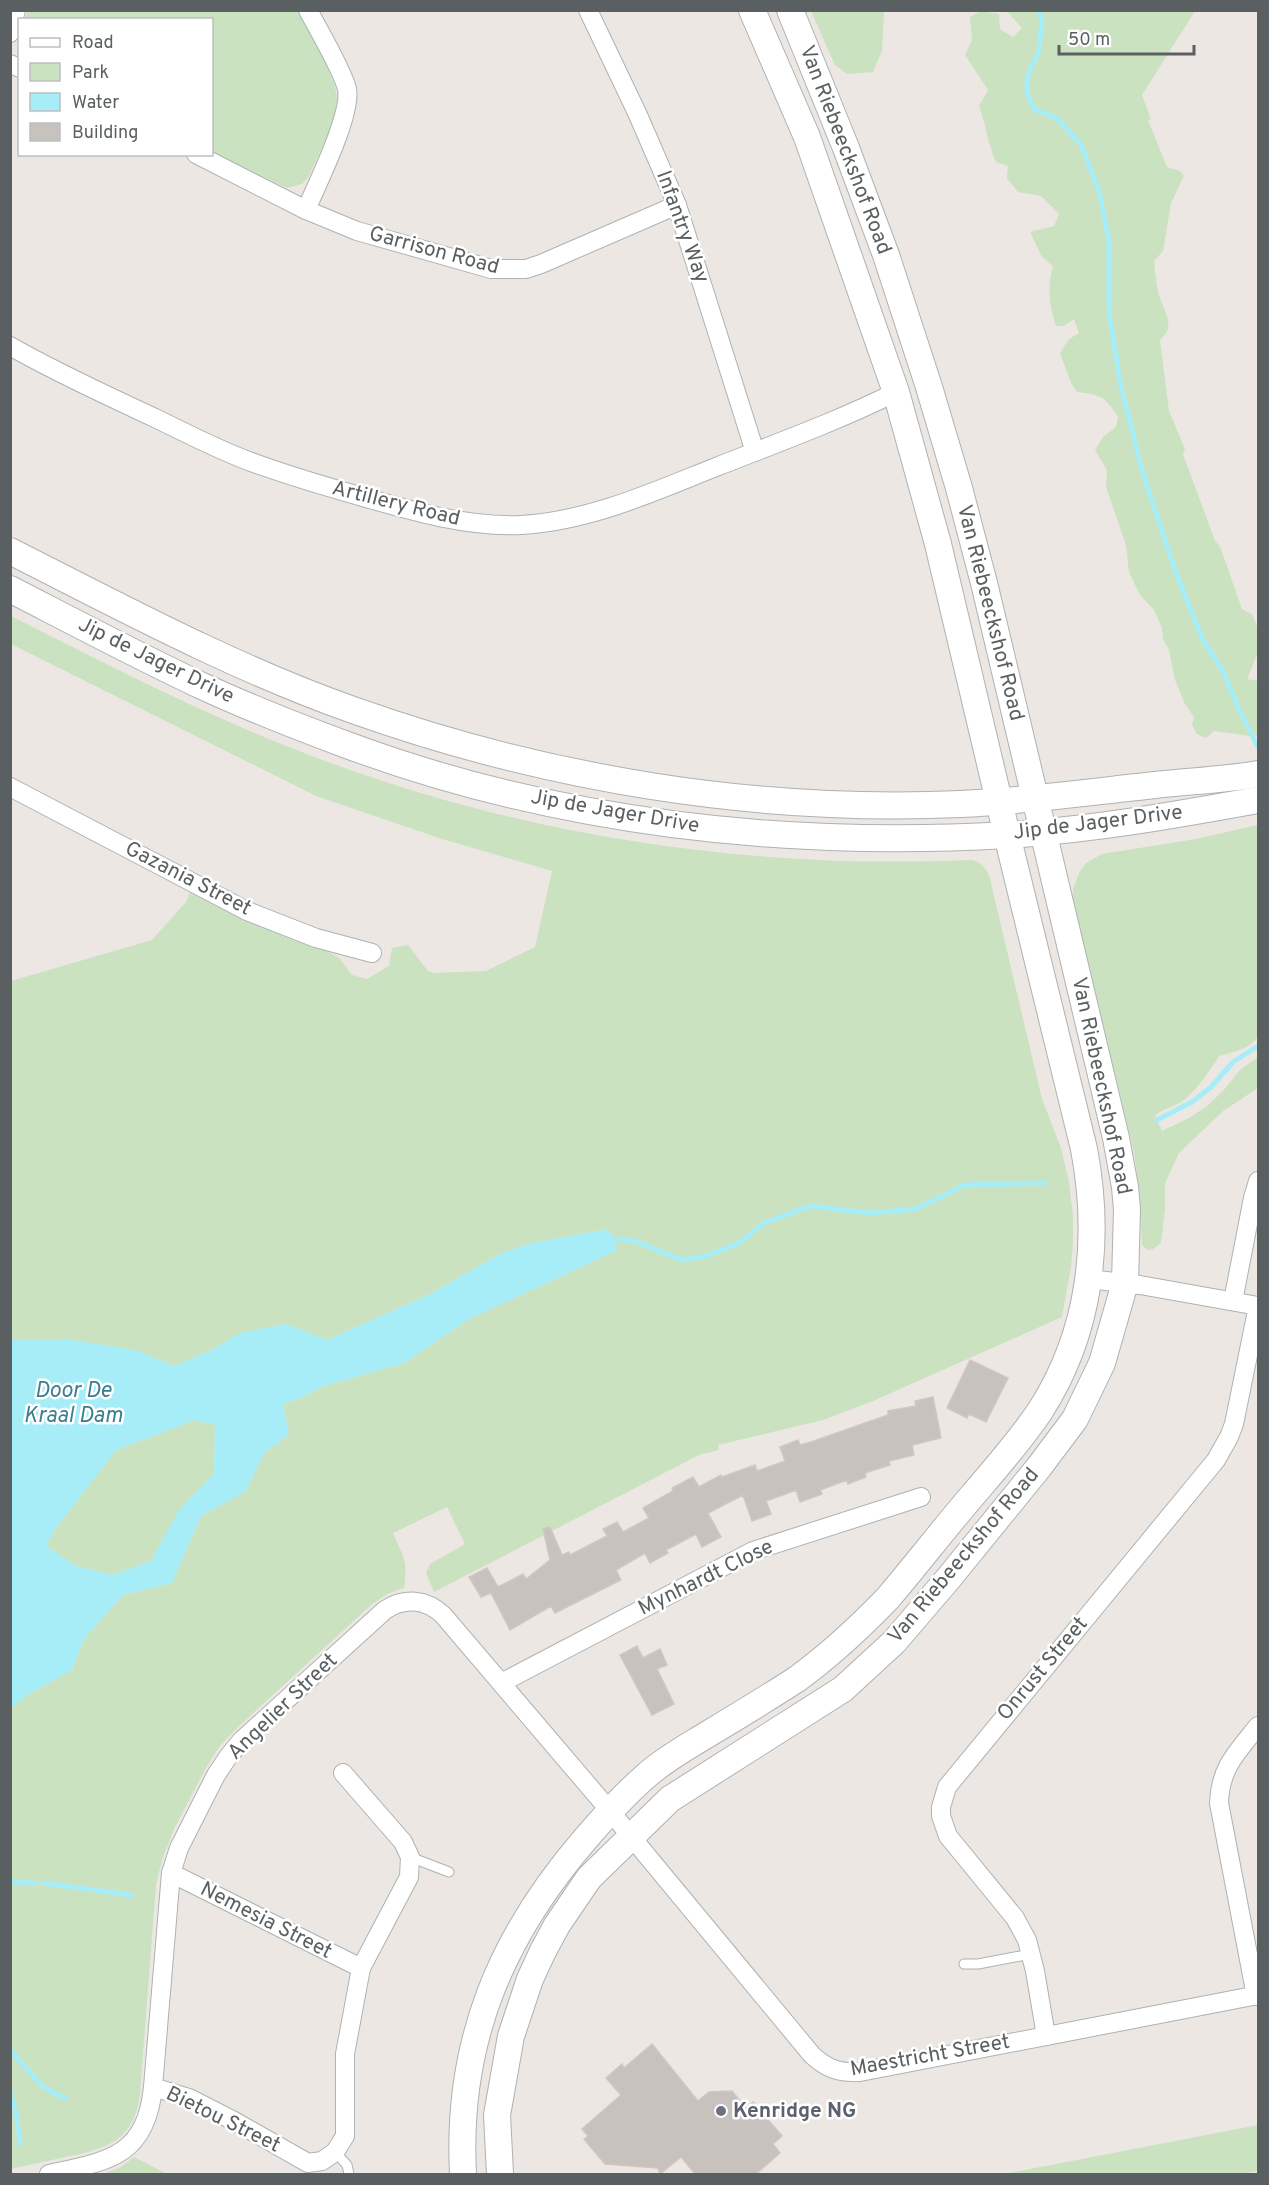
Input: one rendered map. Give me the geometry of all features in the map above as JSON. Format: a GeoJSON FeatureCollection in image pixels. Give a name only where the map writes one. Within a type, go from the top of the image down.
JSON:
{"type":"FeatureCollection","features":[{"type":"Feature","properties":{"kind":"street"},"geometry":{"type":"LineString","coordinates":[[10,33],[16,10]]}},
{"type":"Feature","properties":{"kind":"street"},"geometry":{"type":"LineString","coordinates":[[306,210],[344,118],[348,99],[343,78],[308,10]]}},
{"type":"Feature","properties":{"kind":"street","name":"Infantry Way"},"geometry":{"type":"LineString","coordinates":[[588,10],[638,114],[677,205],[755,452]]}},
{"type":"Feature","properties":{"kind":"street","name":"Van Riebeeckshof Road"},"geometry":{"type":"LineString","coordinates":[[463,2175],[465,2101],[474,2041],[494,1981],[518,1931],[556,1874],[610,1811],[648,1774],[671,1757],[817,1665],[888,1598],[1039,1413],[1063,1369],[1078,1328],[1089,1279],[1093,1237],[1088,1169],[938,544],[896,392],[807,137],[752,10]]}},
{"type":"Feature","properties":{"kind":"street","name":"Van Riebeeckshof Road"},"geometry":{"type":"LineString","coordinates":[[500,2175],[497,2115],[503,2069],[511,2036],[530,1979],[557,1925],[589,1878],[670,1799],[843,1689],[894,1642],[1039,1467],[1075,1419],[1102,1363],[1125,1283],[1127,1225],[1125,1187],[1110,1112],[973,537],[929,387],[867,201],[790,10]]}},
{"type":"Feature","properties":{"kind":"street","name":"Garrison Road"},"geometry":{"type":"LineString","coordinates":[[200,156],[306,210],[357,231],[491,269],[510,271],[541,264],[677,205]]}},
{"type":"Feature","properties":{"kind":"street","name":"Artillery Road"},"geometry":{"type":"LineString","coordinates":[[10,346],[101,393],[253,463],[405,510],[460,521],[521,525],[580,516],[639,498],[896,392]]}},
{"type":"Feature","properties":{"kind":"street","name":"Jip de Jager Drive"},"geometry":{"type":"LineString","coordinates":[[10,551],[217,654],[307,693],[396,725],[512,759],[622,781],[741,798],[886,805],[1035,799],[1155,785],[1224,780],[1258,774]]}},
{"type":"Feature","properties":{"kind":"street","name":"Jip de Jager Drive"},"geometry":{"type":"LineString","coordinates":[[10,589],[202,686],[273,716],[410,767],[508,793],[615,816],[689,827],[757,833],[876,838],[1044,832],[1136,821],[1247,802]]}},
{"type":"Feature","properties":{"kind":"street","name":"Gazania Street"},"geometry":{"type":"LineString","coordinates":[[10,787],[247,911],[316,938],[372,953]]}},
{"type":"Feature","properties":{"kind":"street"},"geometry":{"type":"LineString","coordinates":[[1233,1301],[1258,1181]]}},
{"type":"Feature","properties":{"kind":"street"},"geometry":{"type":"LineString","coordinates":[[1089,1279],[1258,1306]]}},
{"type":"Feature","properties":{"kind":"street","name":"Onrust Street"},"geometry":{"type":"LineString","coordinates":[[1046,2036],[1027,1940],[1015,1918],[948,1836],[943,1826],[941,1807],[947,1786],[1216,1460],[1229,1437],[1235,1417],[1258,1306]]}},
{"type":"Feature","properties":{"kind":"street","name":"Mynhardt Close"},"geometry":{"type":"LineString","coordinates":[[501,1683],[753,1551],[921,1497]]}},
{"type":"Feature","properties":{"kind":"street","name":"Angelier Street"},"geometry":{"type":"LineString","coordinates":[[49,2175],[105,2161],[134,2141],[146,2121],[153,2087],[171,1873],[180,1848],[216,1775],[242,1741],[392,1605],[410,1601],[436,1608],[610,1811]]}},
{"type":"Feature","properties":{"kind":"street"},"geometry":{"type":"LineString","coordinates":[[1257,1995],[1219,1803],[1222,1776],[1228,1763],[1258,1726]]}},
{"type":"Feature","properties":{"kind":"street"},"geometry":{"type":"LineString","coordinates":[[335,2152],[345,2136],[345,2054],[361,1968],[409,1877],[410,1857],[403,1842],[343,1773]]}},
{"type":"Feature","properties":{"kind":"street","name":"Maestricht Street"},"geometry":{"type":"LineString","coordinates":[[610,1811],[812,2055],[823,2065],[834,2070],[860,2072],[1257,1995]]}},
{"type":"Feature","properties":{"kind":"street","name":"Nemesia Street"},"geometry":{"type":"LineString","coordinates":[[171,1873],[361,1968]]}},
{"type":"Feature","properties":{"kind":"street","name":"Bietou Street"},"geometry":{"type":"LineString","coordinates":[[153,2087],[177,2093],[261,2136],[308,2169],[335,2152]]}},
{"type":"Feature","properties":{"kind":"lane"},"geometry":{"type":"LineString","coordinates":[[410,1857],[448,1872]]}},
{"type":"Feature","properties":{"kind":"lane"},"geometry":{"type":"LineString","coordinates":[[964,1964],[978,1964],[1031,1954]]}},
{"type":"Feature","properties":{"kind":"lane"},"geometry":{"type":"LineString","coordinates":[[335,2152],[347,2165],[349,2175]]}},
{"type":"Feature","properties":{"kind":"green space"},"geometry":{"type":"Polygon","coordinates":[[[28,10],[298,11],[329,70],[337,94],[333,121],[309,176],[302,184],[287,188],[213,152],[213,18],[26,18],[28,10]]]}},
{"type":"Feature","properties":{"kind":"green space"},"geometry":{"type":"Polygon","coordinates":[[[811,11],[884,11],[882,51],[873,72],[847,74],[835,65],[811,11]]]}},
{"type":"Feature","properties":{"kind":"green space"},"geometry":{"type":"Polygon","coordinates":[[[981,11],[999,14],[1000,29],[1013,37],[1022,28],[1007,11],[1195,11],[1142,95],[1151,119],[1148,120],[1167,167],[1180,171],[1184,176],[1171,203],[1163,251],[1154,261],[1158,291],[1168,319],[1168,329],[1160,340],[1169,411],[1185,449],[1183,454],[1215,541],[1220,546],[1242,609],[1252,614],[1258,629],[1258,652],[1247,679],[1258,681],[1258,735],[1214,731],[1206,738],[1197,734],[1192,725],[1194,717],[1185,704],[1175,680],[1162,628],[1154,610],[1140,595],[1129,572],[1126,545],[1106,487],[1107,470],[1095,450],[1104,436],[1116,427],[1118,417],[1102,398],[1077,392],[1071,383],[1060,353],[1069,339],[1079,333],[1074,319],[1064,326],[1056,326],[1050,296],[1053,266],[1042,257],[1030,232],[1054,226],[1059,214],[1041,196],[1018,192],[1007,178],[1008,166],[996,162],[993,155],[979,106],[988,90],[965,55],[972,40],[970,17],[981,11]]]}},
{"type":"Feature","properties":{"kind":"green space"},"geometry":{"type":"Polygon","coordinates":[[[11,616],[148,684],[253,732],[371,777],[454,803],[539,824],[624,840],[711,852],[798,859],[885,862],[972,860],[979,863],[986,869],[990,879],[1042,1099],[1061,1148],[1069,1182],[1073,1242],[1062,1317],[873,1401],[823,1420],[718,1445],[719,1450],[699,1455],[434,1592],[426,1573],[430,1564],[465,1544],[447,1507],[393,1533],[404,1559],[406,1571],[404,1588],[387,1594],[371,1605],[238,1727],[219,1747],[207,1766],[174,1829],[162,1860],[156,1885],[140,2093],[132,2122],[125,2132],[106,2146],[81,2154],[11,2169],[10,1708],[29,1694],[72,1670],[84,1639],[123,1595],[172,1583],[201,1516],[246,1491],[264,1453],[289,1435],[283,1404],[324,1386],[404,1363],[469,1319],[618,1250],[609,1229],[531,1243],[504,1252],[428,1295],[327,1340],[286,1324],[240,1333],[210,1351],[174,1366],[136,1350],[11,1340],[11,981],[152,940],[186,902],[190,892],[248,921],[325,950],[339,958],[352,975],[367,979],[389,966],[392,948],[408,945],[428,971],[434,973],[486,971],[535,947],[552,871],[442,839],[316,796],[11,644],[11,616]]]}},
{"type":"Feature","properties":{"kind":"green space"},"geometry":{"type":"Polygon","coordinates":[[[1258,825],[1258,1036],[1246,1047],[1219,1056],[1189,1095],[1155,1116],[1162,1131],[1189,1118],[1206,1107],[1240,1070],[1258,1057],[1258,1088],[1223,1111],[1179,1153],[1165,1183],[1161,1243],[1148,1250],[1142,1245],[1140,1195],[1134,1152],[1073,899],[1073,889],[1086,863],[1102,854],[1196,839],[1258,825]]]}},
{"type":"Feature","properties":{"kind":"green space"},"geometry":{"type":"Polygon","coordinates":[[[195,1420],[215,1425],[214,1474],[178,1512],[151,1561],[112,1575],[76,1566],[46,1546],[55,1529],[116,1450],[195,1420]]]}},
{"type":"Feature","properties":{"kind":"green space"},"geometry":{"type":"Polygon","coordinates":[[[1258,2125],[1258,2171],[1239,2174],[1004,2174],[1258,2125]]]}},
{"type":"Feature","properties":{"kind":"green space"},"geometry":{"type":"Polygon","coordinates":[[[134,2157],[167,2174],[103,2174],[121,2167],[134,2157]]]}},
{"type":"Feature","properties":{"kind":"water","name":"Door De Kraal Dam"},"geometry":{"type":"Polygon","coordinates":[[[609,1229],[618,1250],[469,1319],[404,1363],[324,1386],[283,1404],[289,1435],[264,1453],[246,1491],[201,1516],[172,1583],[123,1595],[84,1639],[72,1670],[29,1694],[11,1708],[11,1340],[72,1340],[136,1350],[174,1366],[210,1351],[240,1333],[286,1324],[327,1340],[428,1295],[504,1252],[531,1243],[609,1229]],[[195,1420],[116,1450],[55,1529],[46,1546],[76,1566],[112,1575],[151,1561],[178,1511],[214,1474],[215,1425],[195,1420]]]}},
{"type":"Feature","properties":{"kind":"building"},"geometry":{"type":"Polygon","coordinates":[[[970,1360],[1008,1378],[986,1422],[969,1414],[967,1418],[947,1408],[970,1360]]]}},
{"type":"Feature","properties":{"kind":"building"},"geometry":{"type":"Polygon","coordinates":[[[933,1397],[941,1438],[912,1445],[914,1455],[889,1461],[890,1465],[865,1473],[866,1477],[848,1484],[847,1480],[820,1490],[822,1494],[800,1502],[796,1490],[766,1501],[771,1514],[752,1521],[743,1495],[708,1513],[721,1537],[702,1547],[696,1534],[666,1550],[668,1553],[650,1563],[645,1553],[616,1570],[621,1580],[555,1613],[551,1606],[510,1630],[491,1593],[481,1597],[469,1577],[487,1568],[498,1587],[523,1574],[526,1579],[550,1560],[543,1529],[550,1527],[562,1555],[569,1552],[570,1555],[607,1536],[603,1529],[617,1522],[623,1532],[649,1518],[643,1508],[693,1477],[699,1487],[721,1475],[722,1477],[755,1465],[757,1471],[785,1461],[780,1447],[798,1440],[800,1445],[811,1442],[888,1415],[888,1411],[916,1406],[915,1401],[933,1397]]]}},
{"type":"Feature","properties":{"kind":"building"},"geometry":{"type":"Polygon","coordinates":[[[637,1646],[643,1658],[660,1649],[667,1665],[657,1669],[674,1704],[652,1715],[620,1655],[637,1646]]]}},
{"type":"Feature","properties":{"kind":"building","name":"Kenridge NG"},"geometry":{"type":"Polygon","coordinates":[[[652,2044],[698,2101],[709,2092],[732,2091],[746,2108],[753,2102],[782,2136],[773,2144],[780,2153],[755,2175],[696,2175],[681,2157],[660,2174],[658,2168],[605,2164],[584,2139],[588,2136],[582,2129],[621,2095],[606,2078],[622,2064],[624,2068],[652,2044]]]}},
{"type":"Feature","properties":{"kind":"waterway"},"geometry":{"type":"LineString","coordinates":[[1039,10],[1042,22],[1039,51],[1027,77],[1027,93],[1034,109],[1058,119],[1081,145],[1099,191],[1109,241],[1109,313],[1120,382],[1142,470],[1176,573],[1203,640],[1223,671],[1258,747]]}},
{"type":"Feature","properties":{"kind":"waterway"},"geometry":{"type":"LineString","coordinates":[[1157,1120],[1192,1102],[1211,1087],[1233,1062],[1258,1046]]}},
{"type":"Feature","properties":{"kind":"waterway"},"geometry":{"type":"LineString","coordinates":[[613,1239],[635,1241],[681,1260],[706,1256],[739,1243],[764,1223],[810,1206],[870,1213],[916,1209],[964,1185],[1045,1183]]}},
{"type":"Feature","properties":{"kind":"waterway"},"geometry":{"type":"LineString","coordinates":[[10,1882],[36,1883]]}},
{"type":"Feature","properties":{"kind":"waterway"},"geometry":{"type":"LineString","coordinates":[[43,1883],[131,1895]]}},
{"type":"Feature","properties":{"kind":"waterway"},"geometry":{"type":"LineString","coordinates":[[10,2050],[44,2088],[65,2098]]}},
{"type":"Feature","properties":{"kind":"waterway"},"geometry":{"type":"LineString","coordinates":[[10,2093],[16,2113],[20,2143]]}},
{"type":"Feature","properties":{"kind":"place","name":"Kenridge NG"},"geometry":{"type":"Point","coordinates":[721,2111]}}]}
